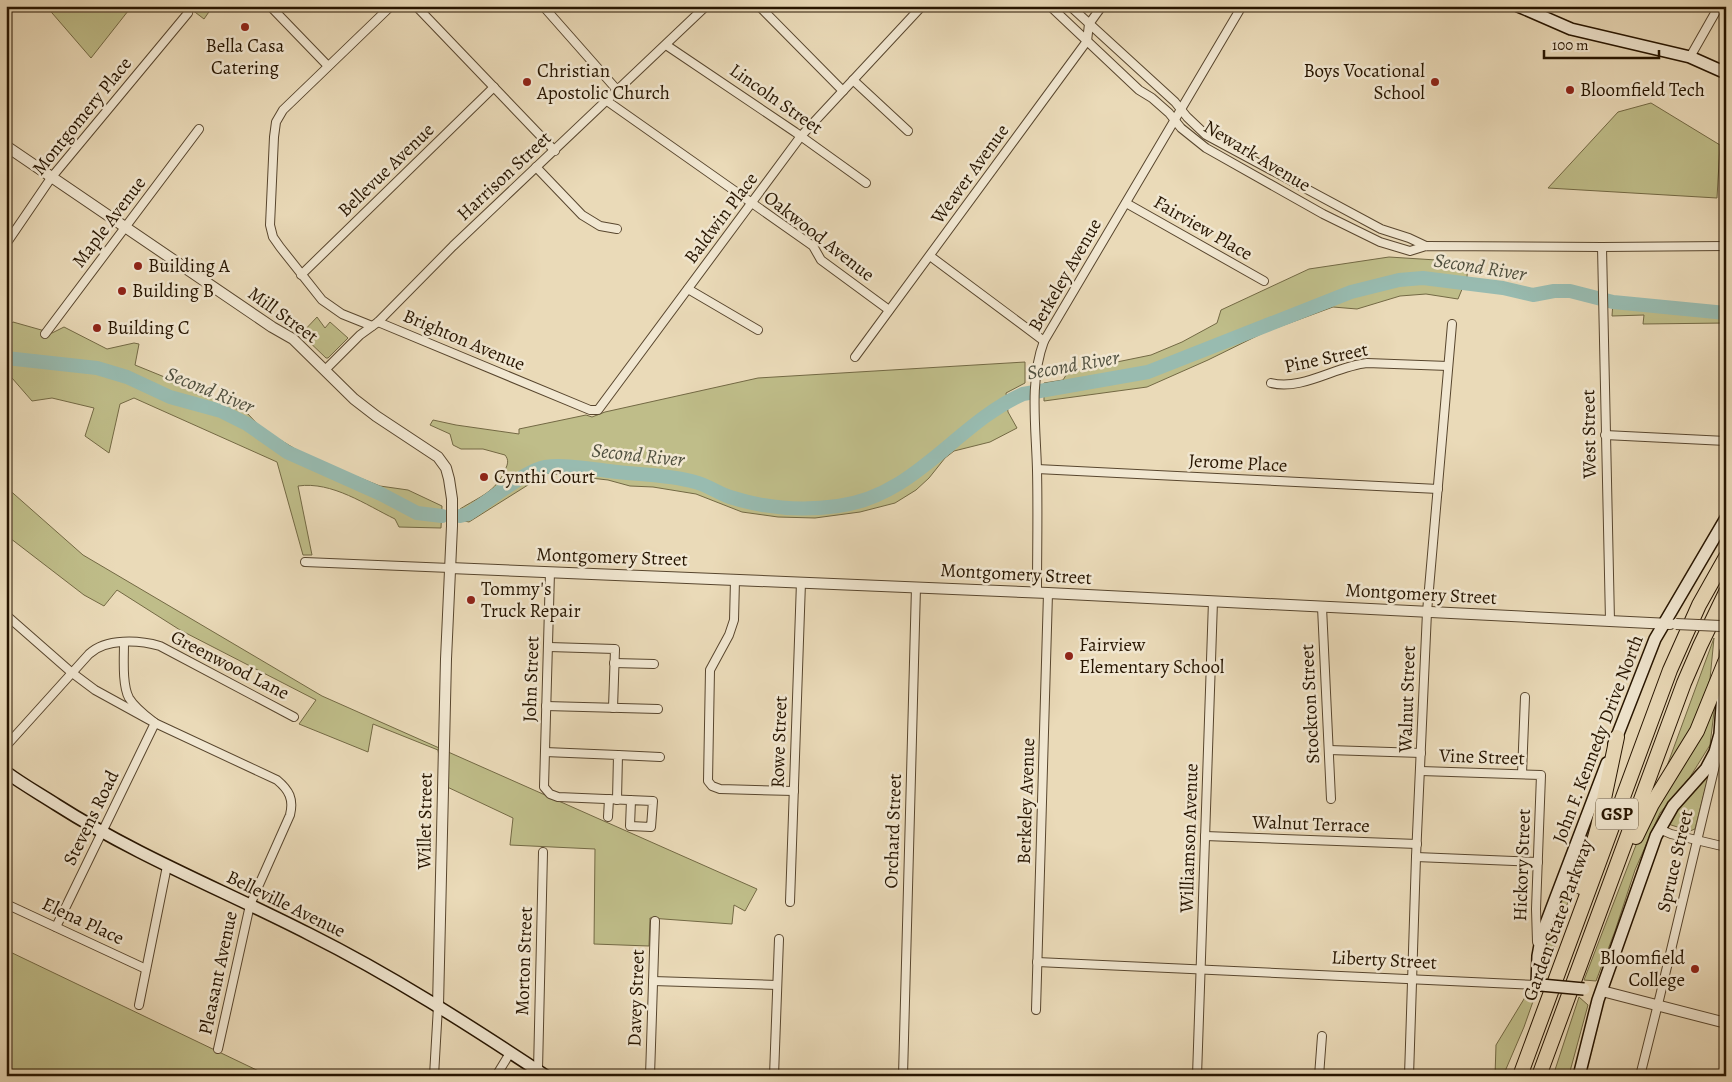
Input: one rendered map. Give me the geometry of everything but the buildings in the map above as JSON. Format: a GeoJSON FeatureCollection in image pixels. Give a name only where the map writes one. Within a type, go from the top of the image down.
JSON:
{"type":"FeatureCollection","features":[{"type":"Feature","properties":{"kind":"highway","name":"Garden State Parkway"},"geometry":{"type":"LineString","coordinates":[[1520,1076],[1543,986],[1667,676],[1699,605],[1726,557]]}},
{"type":"Feature","properties":{"kind":"highway","name":"Garden State Parkway"},"geometry":{"type":"LineString","coordinates":[[1539,1076],[1684,683],[1726,592]]}},
{"type":"Feature","properties":{"kind":"highway"},"geometry":{"type":"LineString","coordinates":[[1568,997],[1644,820],[1697,731],[1725,657]]}},
{"type":"Feature","properties":{"kind":"highway"},"geometry":{"type":"LineString","coordinates":[[1543,986],[1598,827],[1617,737]]}},
{"type":"Feature","properties":{"kind":"main road"},"geometry":{"type":"LineString","coordinates":[[1518,6],[1571,30],[1690,57],[1726,72]]}},
{"type":"Feature","properties":{"kind":"main road","name":"John F. Kennedy Drive North"},"geometry":{"type":"LineString","coordinates":[[1543,986],[1538,956],[1544,928],[1652,647],[1663,624],[1726,518]]}},
{"type":"Feature","properties":{"kind":"main road","name":"Spruce Street"},"geometry":{"type":"LineString","coordinates":[[1720,734],[1725,657]]}},
{"type":"Feature","properties":{"kind":"main road"},"geometry":{"type":"LineString","coordinates":[[1579,1076],[1602,991],[1659,829],[1673,806],[1709,764],[1715,752],[1720,734]]}},
{"type":"Feature","properties":{"kind":"main road","name":"Belleville Avenue"},"geometry":{"type":"LineString","coordinates":[[6,772],[102,832],[167,866],[362,961],[438,1006],[542,1073]]}},
{"type":"Feature","properties":{"kind":"main road","name":"Liberty Street"},"geometry":{"type":"LineString","coordinates":[[1543,986],[1602,991]]}},
{"type":"Feature","properties":{"kind":"street"},"geometry":{"type":"LineString","coordinates":[[270,6],[328,66]]}},
{"type":"Feature","properties":{"kind":"street","name":"Brighton Avenue"},"geometry":{"type":"LineString","coordinates":[[391,6],[283,110],[276,122],[270,225],[273,237],[301,275],[322,300],[332,308],[538,389]]}},
{"type":"Feature","properties":{"kind":"street"},"geometry":{"type":"LineString","coordinates":[[416,6],[555,151]]}},
{"type":"Feature","properties":{"kind":"street"},"geometry":{"type":"LineString","coordinates":[[543,6],[618,91]]}},
{"type":"Feature","properties":{"kind":"street","name":"Harrison Street"},"geometry":{"type":"LineString","coordinates":[[325,370],[706,6]]}},
{"type":"Feature","properties":{"kind":"street"},"geometry":{"type":"LineString","coordinates":[[759,6],[843,91]]}},
{"type":"Feature","properties":{"kind":"street","name":"Baldwin Place"},"geometry":{"type":"LineString","coordinates":[[538,389],[590,410],[598,410],[801,136],[922,6]]}},
{"type":"Feature","properties":{"kind":"street","name":"Newark Avenue"},"geometry":{"type":"LineString","coordinates":[[1050,6],[1139,90],[1152,98],[1181,128],[1206,148],[1331,218],[1380,242],[1410,251],[1426,246],[1726,246]]}},
{"type":"Feature","properties":{"kind":"street","name":"Newark Avenue"},"geometry":{"type":"LineString","coordinates":[[1070,6],[1175,102],[1206,135],[1381,229],[1410,238],[1426,246]]}},
{"type":"Feature","properties":{"kind":"street","name":"Weaver Avenue"},"geometry":{"type":"LineString","coordinates":[[855,357],[1087,41],[1089,24],[1102,6]]}},
{"type":"Feature","properties":{"kind":"street","name":"Berkeley Avenue"},"geometry":{"type":"LineString","coordinates":[[1037,592],[1035,380],[1038,358],[1044,341],[1242,6]]}},
{"type":"Feature","properties":{"kind":"street"},"geometry":{"type":"LineString","coordinates":[[1690,57],[1719,6]]}},
{"type":"Feature","properties":{"kind":"street","name":"Montgomery Place"},"geometry":{"type":"LineString","coordinates":[[6,244],[51,178],[188,13]]}},
{"type":"Feature","properties":{"kind":"street","name":"Lincoln Street"},"geometry":{"type":"LineString","coordinates":[[666,45],[801,136],[866,183]]}},
{"type":"Feature","properties":{"kind":"street"},"geometry":{"type":"LineString","coordinates":[[853,80],[908,131]]}},
{"type":"Feature","properties":{"kind":"street","name":"Bellevue Avenue"},"geometry":{"type":"LineString","coordinates":[[301,275],[494,87]]}},
{"type":"Feature","properties":{"kind":"street","name":"Oakwood Avenue"},"geometry":{"type":"LineString","coordinates":[[607,101],[813,246],[822,260],[889,310]]}},
{"type":"Feature","properties":{"kind":"street","name":"Maple Avenue"},"geometry":{"type":"LineString","coordinates":[[45,334],[199,129]]}},
{"type":"Feature","properties":{"kind":"street","name":"Mill Street"},"geometry":{"type":"LineString","coordinates":[[6,146],[272,327],[293,339],[354,399],[376,416],[438,456],[446,468],[450,483],[452,526],[450,568]]}},
{"type":"Feature","properties":{"kind":"street"},"geometry":{"type":"LineString","coordinates":[[536,167],[582,215],[600,226],[617,229]]}},
{"type":"Feature","properties":{"kind":"street","name":"Fairview Place"},"geometry":{"type":"LineString","coordinates":[[1126,203],[1264,281]]}},
{"type":"Feature","properties":{"kind":"street","name":"West Street"},"geometry":{"type":"LineString","coordinates":[[1602,247],[1610,621]]}},
{"type":"Feature","properties":{"kind":"street"},"geometry":{"type":"LineString","coordinates":[[930,256],[1044,341]]}},
{"type":"Feature","properties":{"kind":"street"},"geometry":{"type":"LineString","coordinates":[[688,289],[758,330]]}},
{"type":"Feature","properties":{"kind":"street","name":"Walnut Street"},"geometry":{"type":"LineString","coordinates":[[1409,1076],[1427,612],[1452,324]]}},
{"type":"Feature","properties":{"kind":"street","name":"Pine Street"},"geometry":{"type":"LineString","coordinates":[[1271,383],[1290,385],[1356,364],[1448,366]]}},
{"type":"Feature","properties":{"kind":"street"},"geometry":{"type":"LineString","coordinates":[[1606,434],[1726,441]]}},
{"type":"Feature","properties":{"kind":"street","name":"Jerome Place"},"geometry":{"type":"LineString","coordinates":[[1037,469],[1438,489]]}},
{"type":"Feature","properties":{"kind":"street","name":"Montgomery Street"},"geometry":{"type":"LineString","coordinates":[[305,562],[1037,592],[1723,627]]}},
{"type":"Feature","properties":{"kind":"street","name":"Willet Street"},"geometry":{"type":"LineString","coordinates":[[434,1076],[438,1006],[450,568]]}},
{"type":"Feature","properties":{"kind":"street","name":"John Street"},"geometry":{"type":"LineString","coordinates":[[550,572],[544,787],[550,794],[558,797],[613,800]]}},
{"type":"Feature","properties":{"kind":"street"},"geometry":{"type":"LineString","coordinates":[[735,580],[734,620],[729,635],[710,670],[708,781],[712,786],[720,789],[794,792]]}},
{"type":"Feature","properties":{"kind":"street","name":"Rowe Street"},"geometry":{"type":"LineString","coordinates":[[790,902],[801,582]]}},
{"type":"Feature","properties":{"kind":"street","name":"Orchard Street"},"geometry":{"type":"LineString","coordinates":[[903,1076],[916,587]]}},
{"type":"Feature","properties":{"kind":"street","name":"Berkeley Avenue"},"geometry":{"type":"LineString","coordinates":[[1036,1010],[1048,593]]}},
{"type":"Feature","properties":{"kind":"street","name":"Williamson Avenue"},"geometry":{"type":"LineString","coordinates":[[1197,1076],[1213,601]]}},
{"type":"Feature","properties":{"kind":"street","name":"Stockton Street"},"geometry":{"type":"LineString","coordinates":[[1322,607],[1331,799]]}},
{"type":"Feature","properties":{"kind":"street"},"geometry":{"type":"LineString","coordinates":[[6,615],[71,672],[96,690],[155,723]]}},
{"type":"Feature","properties":{"kind":"street"},"geometry":{"type":"LineString","coordinates":[[124,643],[125,679],[128,697],[155,723]]}},
{"type":"Feature","properties":{"kind":"street","name":"Greenwood Lane"},"geometry":{"type":"LineString","coordinates":[[6,746],[71,672],[95,648],[105,644],[124,643],[160,646],[294,717]]}},
{"type":"Feature","properties":{"kind":"street"},"geometry":{"type":"LineString","coordinates":[[549,647],[615,649],[612,708]]}},
{"type":"Feature","properties":{"kind":"street"},"geometry":{"type":"LineString","coordinates":[[614,663],[654,664]]}},
{"type":"Feature","properties":{"kind":"street"},"geometry":{"type":"LineString","coordinates":[[1522,774],[1525,698]]}},
{"type":"Feature","properties":{"kind":"street"},"geometry":{"type":"LineString","coordinates":[[546,706],[658,709]]}},
{"type":"Feature","properties":{"kind":"street","name":"Stevens Road"},"geometry":{"type":"LineString","coordinates":[[56,927],[155,723]]}},
{"type":"Feature","properties":{"kind":"street","name":"Pleasant Avenue"},"geometry":{"type":"LineString","coordinates":[[155,723],[277,780],[289,792],[292,799],[290,815],[250,905],[218,1049]]}},
{"type":"Feature","properties":{"kind":"street","name":"Spruce Street"},"geometry":{"type":"LineString","coordinates":[[1640,1076],[1698,840],[1716,763],[1720,734]]}},
{"type":"Feature","properties":{"kind":"street"},"geometry":{"type":"LineString","coordinates":[[1329,750],[1421,753]]}},
{"type":"Feature","properties":{"kind":"street"},"geometry":{"type":"LineString","coordinates":[[545,752],[660,757]]}},
{"type":"Feature","properties":{"kind":"street"},"geometry":{"type":"LineString","coordinates":[[608,817],[613,800],[618,755]]}},
{"type":"Feature","properties":{"kind":"street","name":"Vine Street"},"geometry":{"type":"LineString","coordinates":[[1420,771],[1542,775]]}},
{"type":"Feature","properties":{"kind":"street","name":"Hickory Street"},"geometry":{"type":"LineString","coordinates":[[1538,956],[1536,918],[1542,775]]}},
{"type":"Feature","properties":{"kind":"street"},"geometry":{"type":"LineString","coordinates":[[613,800],[631,800]]}},
{"type":"Feature","properties":{"kind":"street"},"geometry":{"type":"LineString","coordinates":[[1659,829],[1726,847]]}},
{"type":"Feature","properties":{"kind":"street","name":"Walnut Terrace"},"geometry":{"type":"LineString","coordinates":[[1205,836],[1417,844]]}},
{"type":"Feature","properties":{"kind":"street","name":"Morton Street"},"geometry":{"type":"LineString","coordinates":[[542,1073],[543,852]]}},
{"type":"Feature","properties":{"kind":"street"},"geometry":{"type":"LineString","coordinates":[[1416,857],[1538,862]]}},
{"type":"Feature","properties":{"kind":"street"},"geometry":{"type":"LineString","coordinates":[[139,1005],[167,866]]}},
{"type":"Feature","properties":{"kind":"street","name":"Elena Place"},"geometry":{"type":"LineString","coordinates":[[6,904],[146,968]]}},
{"type":"Feature","properties":{"kind":"street","name":"Davey Street"},"geometry":{"type":"LineString","coordinates":[[650,1076],[655,921]]}},
{"type":"Feature","properties":{"kind":"street"},"geometry":{"type":"LineString","coordinates":[[774,1076],[779,940]]}},
{"type":"Feature","properties":{"kind":"street","name":"Liberty Street"},"geometry":{"type":"LineString","coordinates":[[1037,962],[1543,986]]}},
{"type":"Feature","properties":{"kind":"street"},"geometry":{"type":"LineString","coordinates":[[653,981],[777,984]]}},
{"type":"Feature","properties":{"kind":"street","name":"Liberty Street"},"geometry":{"type":"LineString","coordinates":[[1602,991],[1726,1023]]}},
{"type":"Feature","properties":{"kind":"street"},"geometry":{"type":"LineString","coordinates":[[1319,1076],[1322,1036]]}},
{"type":"Feature","properties":{"kind":"street"},"geometry":{"type":"LineString","coordinates":[[496,1076],[510,1052]]}},
{"type":"Feature","properties":{"kind":"shaded area"},"geometry":{"type":"Polygon","coordinates":[[[46,6],[132,6],[91,58],[46,6]]]}},
{"type":"Feature","properties":{"kind":"shaded area"},"geometry":{"type":"Polygon","coordinates":[[[187,6],[213,6],[204,19],[187,6]]]}},
{"type":"Feature","properties":{"kind":"shaded area"},"geometry":{"type":"Polygon","coordinates":[[[1651,103],[1720,145],[1717,198],[1548,188],[1618,112],[1651,103]]]}},
{"type":"Feature","properties":{"kind":"shaded area"},"geometry":{"type":"Polygon","coordinates":[[[1389,257],[1468,262],[1467,277],[1458,299],[1426,294],[1400,296],[1357,309],[1333,307],[1265,332],[1147,387],[1044,401],[1044,383],[1063,380],[1068,372],[1151,355],[1182,342],[1217,323],[1221,310],[1309,269],[1389,257]]]}},
{"type":"Feature","properties":{"kind":"shaded area"},"geometry":{"type":"Polygon","coordinates":[[[1613,302],[1682,309],[1726,308],[1726,323],[1643,324],[1644,315],[1612,316],[1613,302]]]}},
{"type":"Feature","properties":{"kind":"shaded area"},"geometry":{"type":"Polygon","coordinates":[[[317,317],[325,328],[330,322],[348,338],[328,358],[301,334],[317,317]]]}},
{"type":"Feature","properties":{"kind":"shaded area"},"geometry":{"type":"Polygon","coordinates":[[[13,322],[52,333],[64,327],[107,349],[134,343],[139,344],[135,365],[248,414],[262,429],[297,450],[328,465],[380,486],[408,490],[442,506],[441,528],[399,527],[395,519],[348,495],[323,487],[311,485],[298,486],[312,555],[303,555],[277,462],[134,398],[120,404],[109,453],[85,436],[94,408],[52,398],[32,401],[12,378],[6,376],[6,329],[13,322]]]}},
{"type":"Feature","properties":{"kind":"shaded area"},"geometry":{"type":"Polygon","coordinates":[[[1025,362],[1025,383],[1006,393],[1008,412],[1017,428],[990,442],[954,451],[945,458],[929,478],[916,490],[895,503],[860,512],[815,518],[778,517],[742,512],[696,494],[653,487],[630,486],[608,480],[547,473],[469,522],[460,520],[460,509],[492,489],[501,478],[508,462],[505,455],[483,449],[461,449],[453,445],[450,434],[430,425],[433,420],[519,434],[519,429],[586,415],[592,417],[605,412],[758,378],[1025,362]]]}},
{"type":"Feature","properties":{"kind":"shaded area"},"geometry":{"type":"Polygon","coordinates":[[[6,487],[83,555],[322,696],[757,889],[745,911],[734,905],[732,924],[650,918],[649,946],[594,944],[595,849],[510,845],[513,818],[443,785],[438,750],[373,724],[368,752],[299,724],[316,700],[180,630],[117,590],[104,606],[84,595],[6,535],[6,487]]]}},
{"type":"Feature","properties":{"kind":"shaded area"},"geometry":{"type":"Polygon","coordinates":[[[1714,638],[1710,679],[1698,719],[1667,766],[1714,638]]]}},
{"type":"Feature","properties":{"kind":"shaded area"},"geometry":{"type":"Polygon","coordinates":[[[1716,695],[1710,745],[1690,777],[1660,813],[1635,870],[1596,981],[1584,980],[1636,845],[1716,695]]]}},
{"type":"Feature","properties":{"kind":"shaded area"},"geometry":{"type":"Polygon","coordinates":[[[1706,777],[1708,778],[1695,829],[1690,831],[1668,824],[1668,820],[1706,777]]]}},
{"type":"Feature","properties":{"kind":"shaded area"},"geometry":{"type":"Polygon","coordinates":[[[1594,815],[1546,975],[1546,944],[1594,815]]]}},
{"type":"Feature","properties":{"kind":"shaded area"},"geometry":{"type":"Polygon","coordinates":[[[6,950],[267,1075],[268,1076],[6,1076],[6,950]]]}},
{"type":"Feature","properties":{"kind":"shaded area"},"geometry":{"type":"Polygon","coordinates":[[[1536,993],[1503,1076],[1495,1076],[1496,1045],[1527,994],[1536,993]]]}},
{"type":"Feature","properties":{"kind":"shaded area"},"geometry":{"type":"Polygon","coordinates":[[[1579,997],[1588,1005],[1569,1075],[1553,1076],[1579,997]]]}},
{"type":"Feature","properties":{"kind":"waterway","name":"Second River"},"geometry":{"type":"LineString","coordinates":[[460,516],[468,514],[527,474],[537,469],[552,466],[674,477],[699,483],[743,501],[783,508],[824,508],[866,500],[913,474],[977,423],[999,407],[1023,394],[1148,372],[1351,292],[1399,280],[1423,278],[1503,288],[1533,295],[1554,291],[1570,291],[1613,302],[1726,313]]}},
{"type":"Feature","properties":{"kind":"waterway","name":"Second River"},"geometry":{"type":"LineString","coordinates":[[6,358],[97,368],[127,377],[170,397],[221,411],[247,424],[287,452],[381,494],[417,513],[442,516]]}},
{"type":"Feature","properties":{"kind":"place","name":"Bella Casa Catering"},"geometry":{"type":"Point","coordinates":[245,27]}},
{"type":"Feature","properties":{"kind":"place","name":"Christian Apostolic Church"},"geometry":{"type":"Point","coordinates":[527,82]}},
{"type":"Feature","properties":{"kind":"place","name":"Boys Vocational School"},"geometry":{"type":"Point","coordinates":[1435,82]}},
{"type":"Feature","properties":{"kind":"place","name":"Bloomfield Tech"},"geometry":{"type":"Point","coordinates":[1570,90]}},
{"type":"Feature","properties":{"kind":"place","name":"Building A"},"geometry":{"type":"Point","coordinates":[138,266]}},
{"type":"Feature","properties":{"kind":"place","name":"Building B"},"geometry":{"type":"Point","coordinates":[122,291]}},
{"type":"Feature","properties":{"kind":"place","name":"Building C"},"geometry":{"type":"Point","coordinates":[97,328]}},
{"type":"Feature","properties":{"kind":"place","name":"Cynthi Court"},"geometry":{"type":"Point","coordinates":[484,477]}},
{"type":"Feature","properties":{"kind":"place","name":"Tommy's Truck Repair"},"geometry":{"type":"Point","coordinates":[471,600]}},
{"type":"Feature","properties":{"kind":"place","name":"Fairview Elementary School"},"geometry":{"type":"Point","coordinates":[1069,656]}},
{"type":"Feature","properties":{"kind":"place","name":"Bloomfield College"},"geometry":{"type":"Point","coordinates":[1695,969]}}]}
